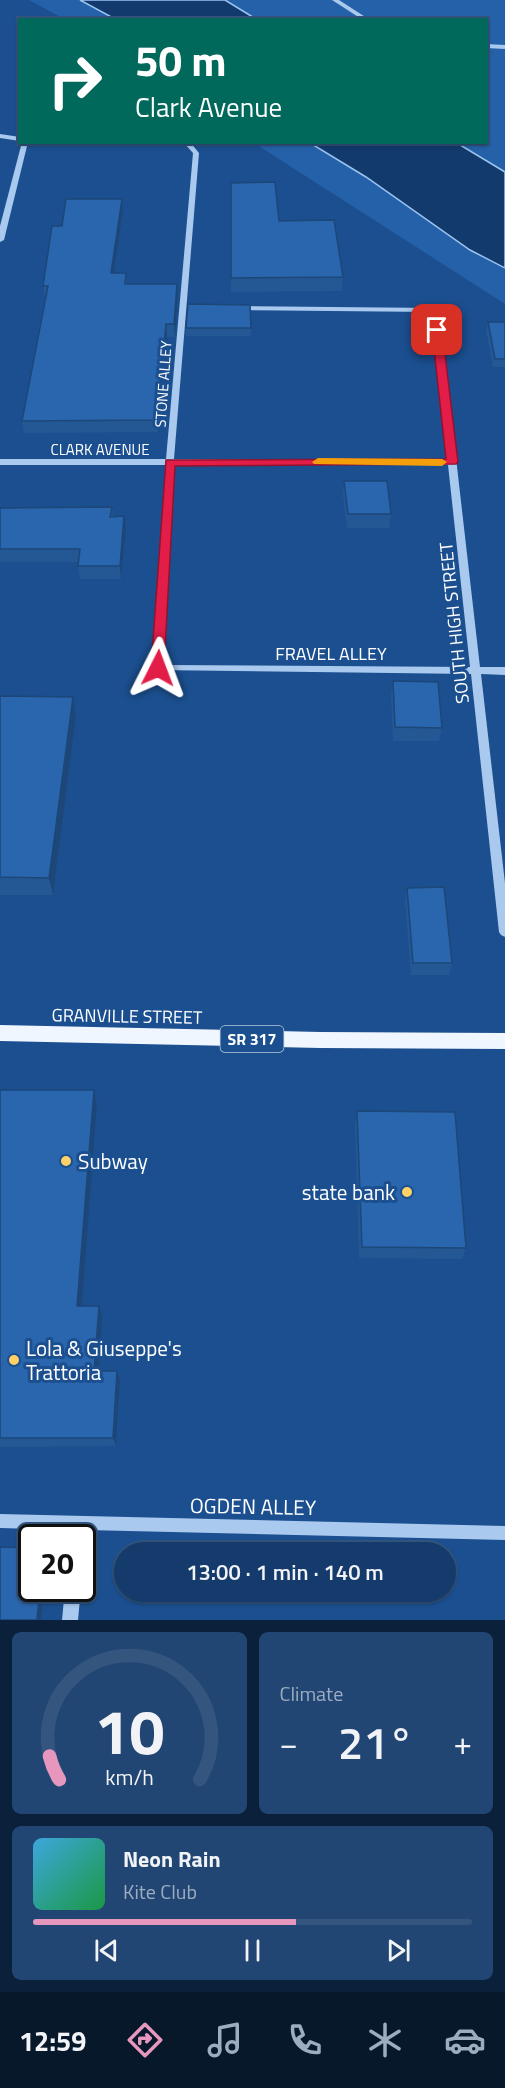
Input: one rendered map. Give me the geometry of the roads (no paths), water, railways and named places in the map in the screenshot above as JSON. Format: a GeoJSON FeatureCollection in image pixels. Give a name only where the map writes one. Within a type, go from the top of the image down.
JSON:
{"type":"FeatureCollection","features":[{"type":"Feature","properties":{"kind":"main road","name":"GRANVILLE STREET"},"geometry":{"type":"LineString","coordinates":[[0,1033],[320,1040],[505,1041]]}},
{"type":"Feature","properties":{"kind":"street"},"geometry":{"type":"LineString","coordinates":[[335,0],[365,18]]}},
{"type":"Feature","properties":{"kind":"street"},"geometry":{"type":"LineString","coordinates":[[488,46],[505,47]]}},
{"type":"Feature","properties":{"kind":"street"},"geometry":{"type":"LineString","coordinates":[[0,136],[18,139]]}},
{"type":"Feature","properties":{"kind":"street"},"geometry":{"type":"LineString","coordinates":[[0,240],[24,144]]}},
{"type":"Feature","properties":{"kind":"street","name":"STONE ALLEY"},"geometry":{"type":"LineString","coordinates":[[158,668],[170,462],[196,153],[188,144]]}},
{"type":"Feature","properties":{"kind":"street"},"geometry":{"type":"LineString","coordinates":[[182,308],[194,308]]}},
{"type":"Feature","properties":{"kind":"street","name":"SOUTH HIGH STREET"},"geometry":{"type":"LineString","coordinates":[[228,308],[435,310],[476,671],[500,846],[505,932]]}},
{"type":"Feature","properties":{"kind":"street","name":"CLARK AVENUE"},"geometry":{"type":"LineString","coordinates":[[0,462],[452,462]]}},
{"type":"Feature","properties":{"kind":"street","name":"FRAVEL ALLEY"},"geometry":{"type":"LineString","coordinates":[[158,668],[505,671]]}},
{"type":"Feature","properties":{"kind":"street","name":"OGDEN ALLEY"},"geometry":{"type":"LineString","coordinates":[[0,1521],[26,1524]]}},
{"type":"Feature","properties":{"kind":"street","name":"OGDEN ALLEY"},"geometry":{"type":"LineString","coordinates":[[96,1530],[505,1533]]}},
{"type":"Feature","properties":{"kind":"street"},"geometry":{"type":"LineString","coordinates":[[70,1620],[72,1602]]}},
{"type":"Feature","properties":{"kind":"place","name":"Subway"},"geometry":{"type":"Point","coordinates":[66,1161]}},
{"type":"Feature","properties":{"kind":"place","name":"state bank"},"geometry":{"type":"Point","coordinates":[407,1192]}},
{"type":"Feature","properties":{"kind":"place","name":"Lola & Giuseppe's Trattoria"},"geometry":{"type":"Point","coordinates":[14,1360]}}]}
